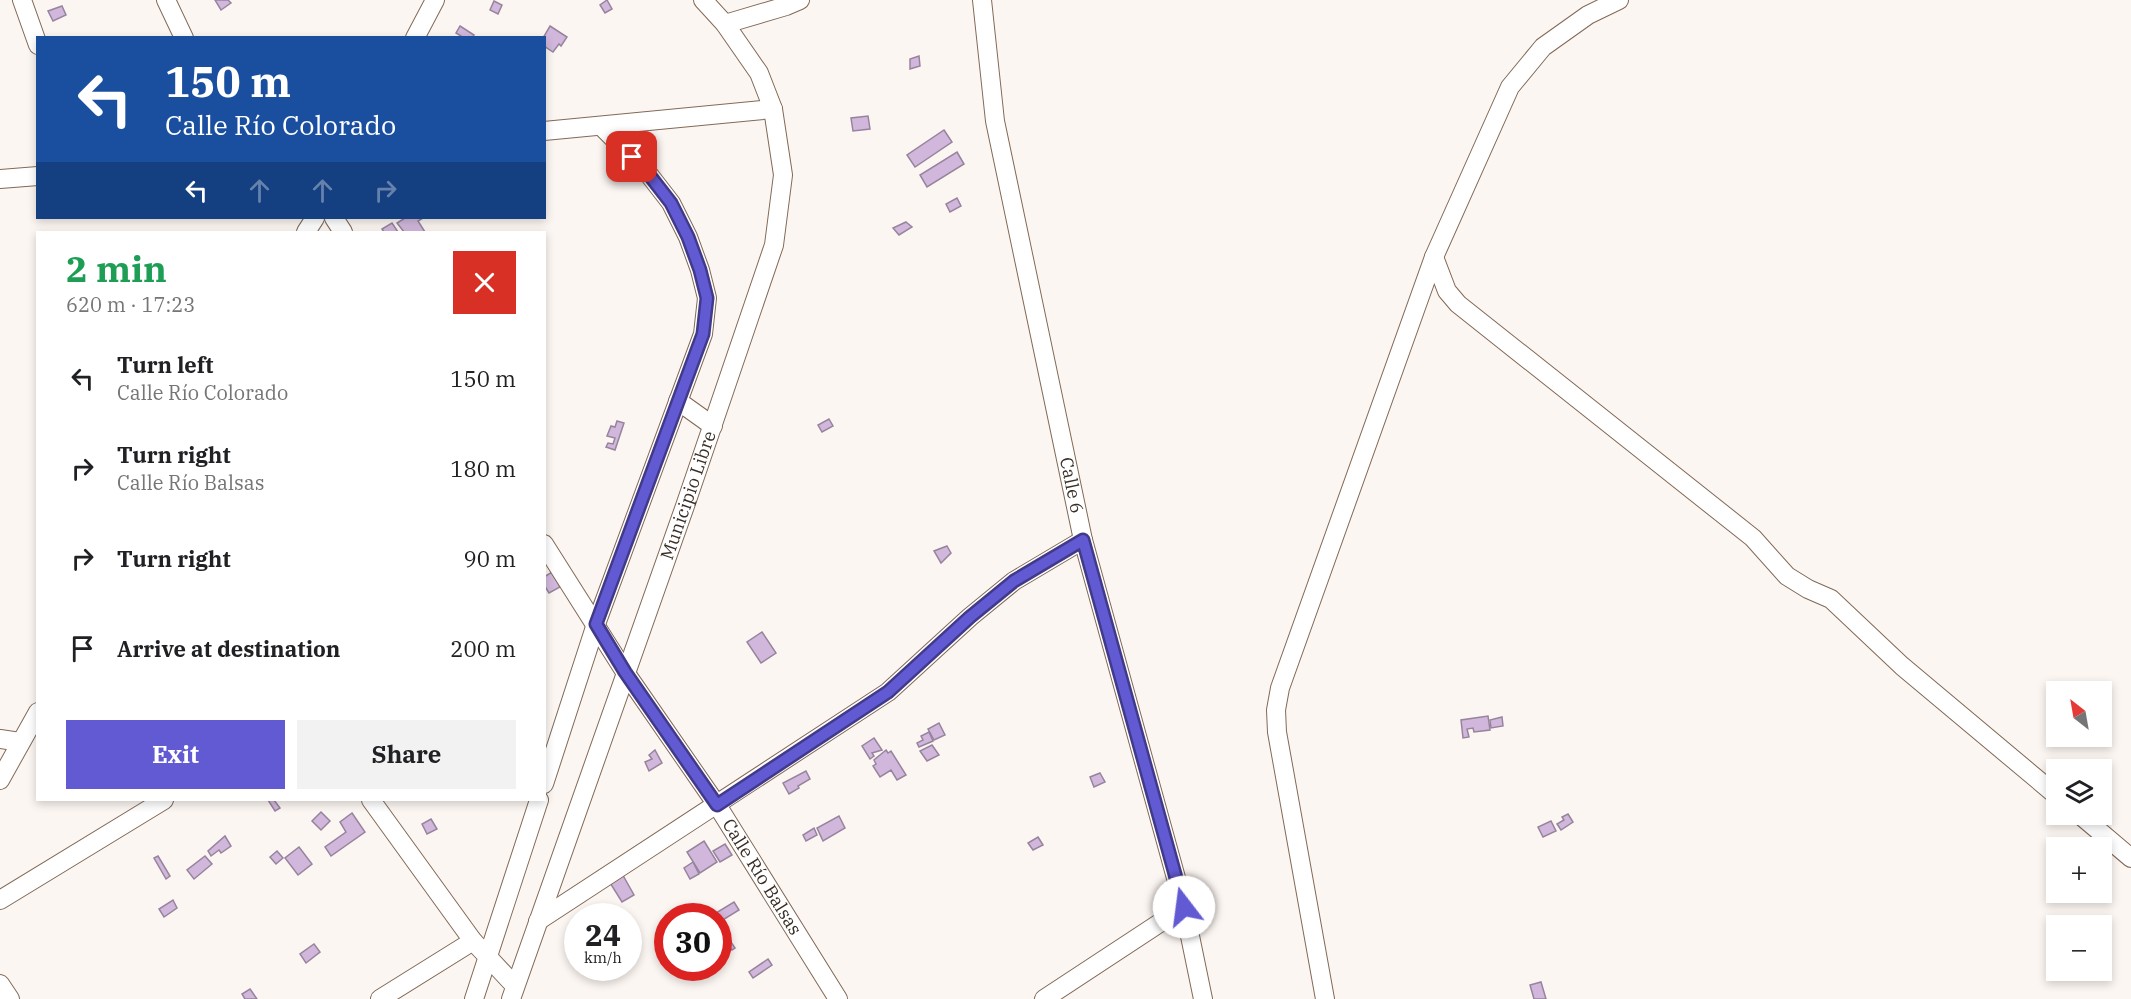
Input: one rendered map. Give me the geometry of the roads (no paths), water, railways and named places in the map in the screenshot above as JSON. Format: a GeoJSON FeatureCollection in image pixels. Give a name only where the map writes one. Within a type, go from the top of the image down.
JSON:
{"type":"FeatureCollection","features":[{"type":"Feature","properties":{"kind":"street"},"geometry":{"type":"LineString","coordinates":[[22,0],[36,39]]}},
{"type":"Feature","properties":{"kind":"street"},"geometry":{"type":"LineString","coordinates":[[166,0],[183,36]]}},
{"type":"Feature","properties":{"kind":"street"},"geometry":{"type":"LineString","coordinates":[[416,36],[435,0]]}},
{"type":"Feature","properties":{"kind":"street","name":"Municipio Libre"},"geometry":{"type":"LineString","coordinates":[[513,993],[713,426],[774,245],[783,175],[773,109],[759,73],[725,24],[703,0]]}},
{"type":"Feature","properties":{"kind":"street"},"geometry":{"type":"LineString","coordinates":[[725,24],[800,0]]}},
{"type":"Feature","properties":{"kind":"street","name":"Calle 6"},"geometry":{"type":"LineString","coordinates":[[982,0],[995,121],[1083,540],[1184,907],[1203,999]]}},
{"type":"Feature","properties":{"kind":"street"},"geometry":{"type":"LineString","coordinates":[[1325,999],[1277,732],[1276,710],[1280,688],[1434,257],[1510,87],[1543,47],[1588,15],[1619,0]]}},
{"type":"Feature","properties":{"kind":"street"},"geometry":{"type":"LineString","coordinates":[[546,131],[773,109]]}},
{"type":"Feature","properties":{"kind":"street"},"geometry":{"type":"LineString","coordinates":[[546,778],[596,624],[703,334],[707,298],[688,237],[671,203],[647,172],[601,126]]}},
{"type":"Feature","properties":{"kind":"street"},"geometry":{"type":"LineString","coordinates":[[0,179],[36,176]]}},
{"type":"Feature","properties":{"kind":"street"},"geometry":{"type":"LineString","coordinates":[[1434,257],[1447,291],[1458,304],[1753,538],[1787,576],[1808,589],[1831,598],[1902,666],[2046,787]]}},
{"type":"Feature","properties":{"kind":"street"},"geometry":{"type":"LineString","coordinates":[[678,401],[713,426]]}},
{"type":"Feature","properties":{"kind":"street"},"geometry":{"type":"LineString","coordinates":[[538,921],[888,692],[970,617],[1014,581],[1083,540]]}},
{"type":"Feature","properties":{"kind":"street","name":"Calle Río Balsas"},"geometry":{"type":"LineString","coordinates":[[546,547],[625,672],[717,805],[838,999]]}},
{"type":"Feature","properties":{"kind":"street"},"geometry":{"type":"LineString","coordinates":[[0,780],[36,715]]}},
{"type":"Feature","properties":{"kind":"street"},"geometry":{"type":"LineString","coordinates":[[0,739],[20,742]]}},
{"type":"Feature","properties":{"kind":"street"},"geometry":{"type":"LineString","coordinates":[[0,900],[162,801]]}},
{"type":"Feature","properties":{"kind":"street"},"geometry":{"type":"LineString","coordinates":[[373,801],[472,942],[488,958],[513,993]]}},
{"type":"Feature","properties":{"kind":"street"},"geometry":{"type":"LineString","coordinates":[[474,999],[539,801]]}},
{"type":"Feature","properties":{"kind":"street"},"geometry":{"type":"LineString","coordinates":[[2092,825],[2131,858]]}},
{"type":"Feature","properties":{"kind":"street"},"geometry":{"type":"LineString","coordinates":[[1044,999],[1184,907]]}},
{"type":"Feature","properties":{"kind":"street"},"geometry":{"type":"LineString","coordinates":[[380,999],[472,942]]}},
{"type":"Feature","properties":{"kind":"street"},"geometry":{"type":"LineString","coordinates":[[0,984],[10,999]]}}]}
